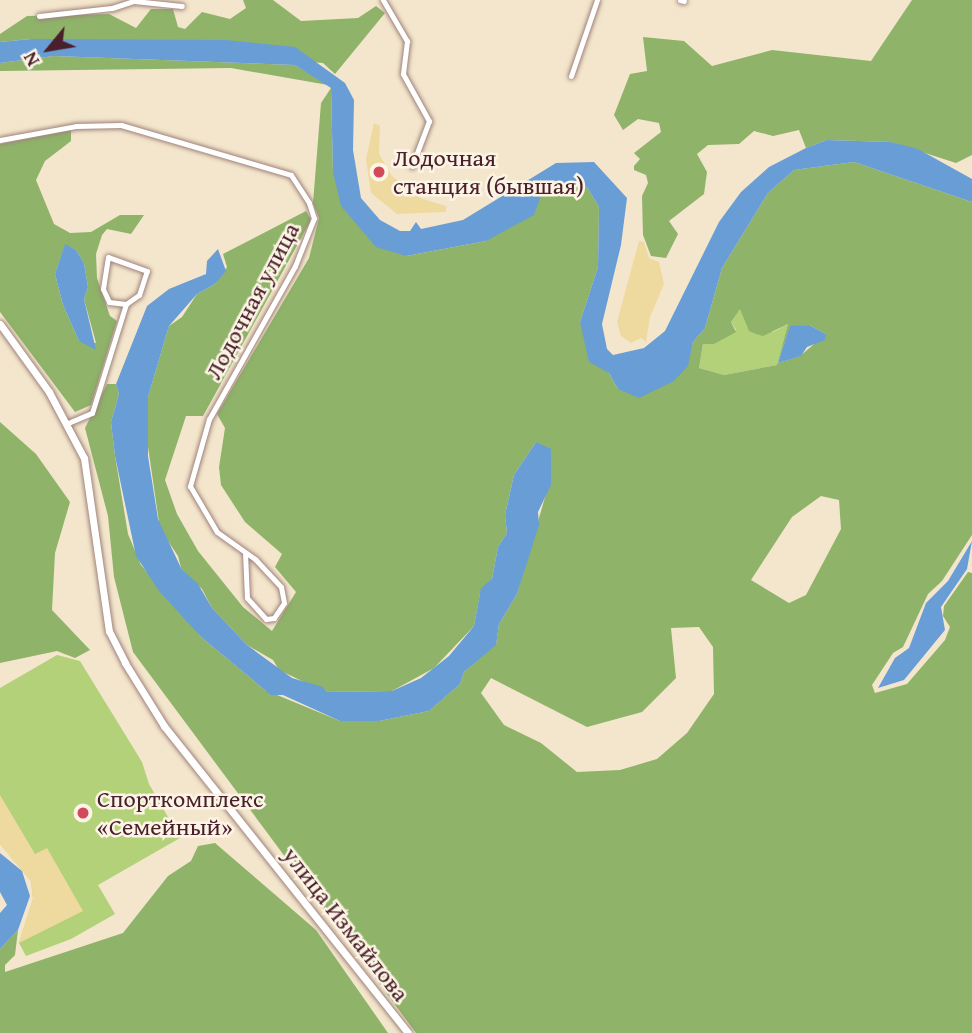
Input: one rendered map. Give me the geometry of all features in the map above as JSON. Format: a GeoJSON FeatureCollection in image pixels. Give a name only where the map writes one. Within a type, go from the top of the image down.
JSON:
{"type":"FeatureCollection","features":[{"type":"Feature","properties":{"kind":"main road","name":"улица Измайлова"},"geometry":{"type":"LineString","coordinates":[[0,324],[68,423],[88,473],[109,631],[125,663],[164,726],[408,1033]]}},
{"type":"Feature","properties":{"kind":"street"},"geometry":{"type":"LineString","coordinates":[[39,16],[112,8],[134,0],[182,6]]}},
{"type":"Feature","properties":{"kind":"street"},"geometry":{"type":"LineString","coordinates":[[383,0],[407,41],[403,74],[429,121],[412,166]]}},
{"type":"Feature","properties":{"kind":"street"},"geometry":{"type":"LineString","coordinates":[[571,76],[597,0]]}},
{"type":"Feature","properties":{"kind":"street","name":"Лодочная улица"},"geometry":{"type":"LineString","coordinates":[[0,140],[76,126],[121,125],[291,174],[309,203],[314,218],[295,266],[209,419],[190,486],[217,532],[244,554],[255,559],[281,587],[284,603],[274,618],[266,619],[247,598],[244,554]]}},
{"type":"Feature","properties":{"kind":"street"},"geometry":{"type":"LineString","coordinates":[[68,423],[92,413],[126,304],[139,295],[147,271],[108,257],[103,289],[109,302],[126,304]]}},
{"type":"Feature","properties":{"kind":"green space"},"geometry":{"type":"Polygon","coordinates":[[[243,0],[273,0],[301,21],[358,18],[376,6],[385,13],[335,74],[323,63],[31,39],[0,42],[0,34],[27,16],[109,14],[136,28],[151,9],[173,9],[178,27],[185,29],[202,12],[230,19],[246,8],[243,0]]]}},
{"type":"Feature","properties":{"kind":"green space"},"geometry":{"type":"Polygon","coordinates":[[[912,0],[972,0],[972,155],[956,163],[891,142],[827,140],[806,148],[799,130],[773,136],[754,131],[739,144],[708,145],[697,154],[707,172],[704,194],[669,221],[678,234],[666,258],[651,256],[643,235],[642,196],[648,183],[646,175],[634,170],[640,159],[634,153],[661,132],[659,123],[638,119],[623,130],[614,115],[630,74],[647,71],[643,37],[684,41],[712,66],[772,50],[871,61],[912,0]]]}},
{"type":"Feature","properties":{"kind":"green space"},"geometry":{"type":"Polygon","coordinates":[[[54,56],[295,65],[328,85],[231,68],[0,71],[0,63],[54,56]]]}},
{"type":"Feature","properties":{"kind":"green space"},"geometry":{"type":"Polygon","coordinates":[[[331,88],[333,172],[406,256],[486,241],[543,190],[566,184],[587,187],[599,207],[598,267],[580,322],[618,389],[687,366],[693,342],[705,328],[722,268],[768,193],[794,170],[854,162],[972,202],[972,535],[942,581],[928,594],[903,647],[893,653],[872,685],[875,693],[907,684],[945,640],[950,627],[943,616],[944,606],[968,572],[972,573],[972,1033],[416,1033],[133,652],[114,577],[108,516],[85,428],[107,384],[116,384],[119,394],[111,422],[115,456],[128,534],[141,565],[201,637],[265,690],[340,721],[379,721],[429,711],[460,684],[464,672],[496,644],[499,624],[517,594],[550,480],[536,442],[514,475],[505,515],[507,533],[498,547],[492,579],[480,594],[474,626],[434,668],[392,691],[325,692],[279,670],[273,660],[247,645],[212,608],[202,589],[181,568],[178,556],[160,529],[146,433],[148,397],[169,326],[182,317],[197,294],[215,284],[227,267],[223,254],[306,211],[311,220],[203,416],[186,416],[165,480],[177,514],[198,551],[243,607],[272,631],[296,592],[275,567],[282,554],[245,522],[221,485],[219,467],[225,428],[217,414],[309,258],[319,218],[313,203],[321,103],[331,88]],[[740,309],[731,322],[736,332],[714,344],[703,344],[699,368],[724,375],[777,365],[788,324],[763,336],[756,334],[749,331],[740,309]],[[809,325],[790,327],[778,363],[800,356],[826,334],[809,325]],[[821,496],[792,517],[751,580],[789,603],[806,595],[841,529],[839,500],[821,496]],[[699,627],[671,628],[676,678],[642,712],[587,727],[491,678],[481,693],[504,725],[541,743],[577,772],[620,770],[657,759],[687,733],[714,694],[713,647],[699,627]]]}},
{"type":"Feature","properties":{"kind":"green space"},"geometry":{"type":"Polygon","coordinates":[[[71,130],[71,141],[45,161],[36,180],[54,224],[70,233],[91,232],[120,215],[144,215],[131,234],[107,229],[102,235],[96,254],[97,278],[110,316],[117,321],[91,405],[75,412],[0,312],[0,144],[71,130]],[[65,245],[55,274],[63,305],[79,341],[96,343],[84,299],[88,287],[84,263],[76,250],[65,245]]]}},
{"type":"Feature","properties":{"kind":"green space"},"geometry":{"type":"Polygon","coordinates":[[[740,308],[773,332],[788,324],[777,365],[724,375],[699,368],[703,344],[736,330],[731,322],[740,308]]]}},
{"type":"Feature","properties":{"kind":"green space"},"geometry":{"type":"Polygon","coordinates":[[[0,422],[36,454],[70,502],[55,553],[52,610],[90,650],[75,658],[57,651],[0,663],[0,422]]]}},
{"type":"Feature","properties":{"kind":"green space","name":"Спорткомплекс «Семейный»"},"geometry":{"type":"Polygon","coordinates":[[[57,655],[80,661],[142,762],[149,784],[180,838],[98,885],[115,914],[71,939],[26,956],[19,943],[33,899],[31,881],[0,844],[0,688],[57,655]]]}},
{"type":"Feature","properties":{"kind":"green space"},"geometry":{"type":"Polygon","coordinates":[[[215,843],[316,930],[388,1033],[0,1033],[0,949],[18,930],[15,955],[5,965],[5,972],[123,933],[168,876],[191,861],[198,846],[215,843]]]}},
{"type":"Feature","properties":{"kind":"sand","name":"Лодочная станция (бывшая)"},"geometry":{"type":"Polygon","coordinates":[[[374,123],[380,126],[379,154],[392,176],[420,198],[446,206],[446,212],[397,214],[371,193],[366,159],[374,123]]]}},
{"type":"Feature","properties":{"kind":"sand"},"geometry":{"type":"Polygon","coordinates":[[[639,241],[644,242],[649,258],[659,262],[664,284],[650,317],[646,342],[641,338],[631,343],[621,336],[617,322],[639,241]]]}},
{"type":"Feature","properties":{"kind":"sand"},"geometry":{"type":"Polygon","coordinates":[[[0,795],[35,854],[47,848],[83,911],[19,943],[33,899],[31,881],[0,844],[0,795]]]}},
{"type":"Feature","properties":{"kind":"water"},"geometry":{"type":"Polygon","coordinates":[[[31,39],[225,40],[295,47],[345,83],[354,100],[353,150],[361,198],[380,220],[400,231],[410,231],[416,222],[421,229],[463,220],[556,163],[594,162],[627,198],[621,245],[602,324],[607,349],[613,355],[644,348],[665,331],[719,222],[741,192],[769,167],[806,148],[827,140],[891,142],[918,149],[972,179],[972,202],[854,162],[794,170],[768,193],[722,268],[705,328],[693,342],[688,366],[674,381],[639,398],[618,389],[609,373],[589,362],[580,322],[598,267],[599,207],[587,187],[566,184],[543,190],[534,215],[486,241],[406,256],[376,247],[341,206],[333,172],[331,88],[295,65],[54,56],[0,63],[0,42],[31,39]]]}},
{"type":"Feature","properties":{"kind":"water"},"geometry":{"type":"Polygon","coordinates":[[[65,244],[76,250],[84,263],[88,287],[84,299],[96,350],[79,341],[63,305],[55,274],[65,244]]]}},
{"type":"Feature","properties":{"kind":"water"},"geometry":{"type":"Polygon","coordinates":[[[218,249],[226,271],[215,284],[197,294],[169,326],[148,397],[148,456],[158,519],[181,568],[198,584],[212,608],[247,645],[292,678],[323,687],[326,692],[392,691],[421,678],[449,656],[474,626],[481,588],[492,579],[498,547],[507,533],[505,515],[514,475],[536,442],[551,449],[551,485],[538,512],[539,525],[517,594],[499,624],[496,645],[464,672],[460,684],[429,711],[379,721],[340,721],[283,695],[271,695],[201,637],[159,591],[136,556],[115,456],[111,422],[119,394],[116,384],[147,306],[169,289],[206,274],[207,261],[218,249]]]}},
{"type":"Feature","properties":{"kind":"water"},"geometry":{"type":"Polygon","coordinates":[[[809,325],[826,334],[825,340],[807,347],[801,356],[778,363],[790,326],[809,325]]]}},
{"type":"Feature","properties":{"kind":"water"},"geometry":{"type":"Polygon","coordinates":[[[972,541],[967,569],[941,607],[945,630],[904,680],[878,688],[895,658],[909,648],[926,603],[948,581],[972,541]]]}},
{"type":"Feature","properties":{"kind":"water"},"geometry":{"type":"Polygon","coordinates":[[[0,853],[22,871],[30,896],[18,930],[0,949],[0,913],[7,905],[0,892],[0,853]]]}},
{"type":"Feature","properties":{"kind":"place","name":"Лодочная станция (бывшая)"},"geometry":{"type":"Point","coordinates":[379,172]}},
{"type":"Feature","properties":{"kind":"place","name":"Спорткомплекс «Семейный»"},"geometry":{"type":"Point","coordinates":[83,813]}}]}
